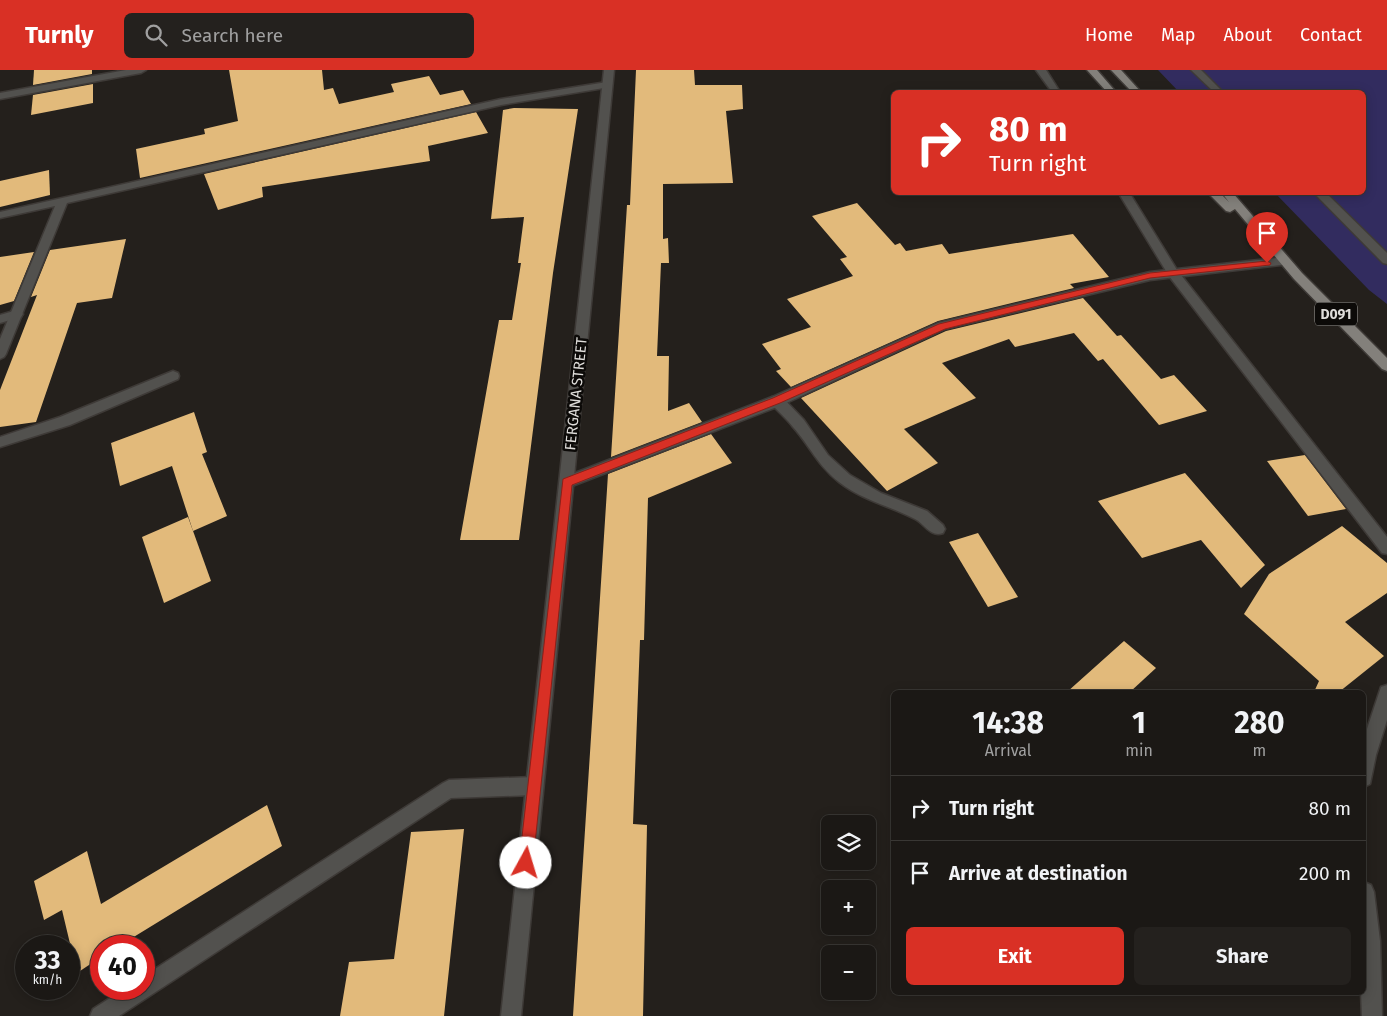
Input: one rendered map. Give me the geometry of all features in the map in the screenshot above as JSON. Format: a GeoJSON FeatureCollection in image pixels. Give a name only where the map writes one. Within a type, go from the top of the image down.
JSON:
{"type":"FeatureCollection","features":[{"type":"Feature","properties":{"kind":"main road"},"geometry":{"type":"LineString","coordinates":[[1092,70],[1110,90]]}},
{"type":"Feature","properties":{"kind":"main road"},"geometry":{"type":"LineString","coordinates":[[1116,70],[1135,90]]}},
{"type":"Feature","properties":{"kind":"main road","name":"D091"},"geometry":{"type":"LineString","coordinates":[[1215,195],[1285,261],[1387,366]]}},
{"type":"Feature","properties":{"kind":"main road","name":"D091"},"geometry":{"type":"LineString","coordinates":[[1229,195],[1285,261]]}},
{"type":"Feature","properties":{"kind":"street"},"geometry":{"type":"LineString","coordinates":[[0,96],[141,70]]}},
{"type":"Feature","properties":{"kind":"street"},"geometry":{"type":"LineString","coordinates":[[1041,70],[1055,90]]}},
{"type":"Feature","properties":{"kind":"street"},"geometry":{"type":"LineString","coordinates":[[1196,70],[1216,90]]}},
{"type":"Feature","properties":{"kind":"street"},"geometry":{"type":"LineString","coordinates":[[0,215],[608,77]]}},
{"type":"Feature","properties":{"kind":"street","name":"FERGANA STREET"},"geometry":{"type":"LineString","coordinates":[[511,1016],[608,77]]}},
{"type":"Feature","properties":{"kind":"street"},"geometry":{"type":"LineString","coordinates":[[1125,195],[1173,273],[1387,548]]}},
{"type":"Feature","properties":{"kind":"street"},"geometry":{"type":"LineString","coordinates":[[1321,195],[1387,260]]}},
{"type":"Feature","properties":{"kind":"street"},"geometry":{"type":"LineString","coordinates":[[0,354],[62,202]]}},
{"type":"Feature","properties":{"kind":"street"},"geometry":{"type":"LineString","coordinates":[[567,482],[777,401],[942,326],[1150,276],[1285,261]]}},
{"type":"Feature","properties":{"kind":"street"},"geometry":{"type":"LineString","coordinates":[[0,319],[17,314]]}},
{"type":"Feature","properties":{"kind":"street"},"geometry":{"type":"LineString","coordinates":[[0,442],[65,421],[173,376]]}},
{"type":"Feature","properties":{"kind":"street"},"geometry":{"type":"LineString","coordinates":[[777,401],[799,424],[822,459],[845,479],[876,497],[922,515],[938,529]]}},
{"type":"Feature","properties":{"kind":"street"},"geometry":{"type":"LineString","coordinates":[[1366,763],[1387,693]]}},
{"type":"Feature","properties":{"kind":"street"},"geometry":{"type":"LineString","coordinates":[[155,980],[449,789],[534,786]]}},
{"type":"Feature","properties":{"kind":"street"},"geometry":{"type":"LineString","coordinates":[[1366,908],[1370,941],[1372,1016]]}},
{"type":"Feature","properties":{"kind":"street"},"geometry":{"type":"LineString","coordinates":[[100,1016],[125,1000]]}},
{"type":"Feature","properties":{"kind":"shaded area"},"geometry":{"type":"Polygon","coordinates":[[[1158,70],[1387,70],[1387,304],[1369,290],[1277,195],[1366,195],[1366,90],[1177,90],[1158,70]]]}},
{"type":"Feature","properties":{"kind":"building"},"geometry":{"type":"Polygon","coordinates":[[[34,70],[92,70],[92,74],[33,85],[34,70]]]}},
{"type":"Feature","properties":{"kind":"building"},"geometry":{"type":"Polygon","coordinates":[[[229,70],[322,70],[324,90],[333,88],[339,104],[394,92],[391,84],[429,76],[440,95],[463,90],[471,104],[140,178],[136,149],[205,134],[204,129],[238,121],[229,70]]]}},
{"type":"Feature","properties":{"kind":"building"},"geometry":{"type":"Polygon","coordinates":[[[636,70],[694,70],[695,85],[742,85],[743,109],[726,111],[733,183],[663,184],[663,239],[668,238],[669,263],[661,263],[657,356],[669,356],[668,411],[689,403],[702,422],[611,457],[627,205],[630,205],[636,70]]]}},
{"type":"Feature","properties":{"kind":"building"},"geometry":{"type":"Polygon","coordinates":[[[93,84],[93,103],[31,115],[33,95],[93,84]]]}},
{"type":"Feature","properties":{"kind":"building"},"geometry":{"type":"Polygon","coordinates":[[[514,108],[578,109],[553,273],[519,540],[460,540],[499,320],[512,320],[521,263],[518,263],[524,217],[491,219],[503,110],[514,108]]]}},
{"type":"Feature","properties":{"kind":"building"},"geometry":{"type":"Polygon","coordinates":[[[476,112],[488,133],[428,146],[430,161],[262,187],[263,197],[218,210],[204,174],[476,112]]]}},
{"type":"Feature","properties":{"kind":"building"},"geometry":{"type":"Polygon","coordinates":[[[49,170],[50,195],[0,207],[0,181],[49,170]]]}},
{"type":"Feature","properties":{"kind":"building"},"geometry":{"type":"Polygon","coordinates":[[[857,203],[895,245],[900,243],[906,251],[942,244],[949,254],[1073,234],[1109,277],[1070,284],[1074,288],[938,321],[791,387],[776,371],[781,369],[762,344],[811,327],[787,299],[853,276],[840,259],[847,257],[812,216],[857,203]]]}},
{"type":"Feature","properties":{"kind":"building"},"geometry":{"type":"Polygon","coordinates":[[[126,239],[112,298],[77,303],[36,422],[0,427],[0,390],[37,295],[31,297],[50,250],[126,239]]]}},
{"type":"Feature","properties":{"kind":"building"},"geometry":{"type":"Polygon","coordinates":[[[34,252],[14,301],[0,305],[0,257],[34,252]]]}},
{"type":"Feature","properties":{"kind":"building"},"geometry":{"type":"Polygon","coordinates":[[[1083,298],[1117,336],[1121,335],[1161,379],[1174,375],[1207,411],[1159,425],[1103,359],[1098,361],[1074,333],[1015,347],[1009,339],[942,363],[976,398],[904,429],[938,463],[887,491],[801,398],[946,331],[1083,298]]]}},
{"type":"Feature","properties":{"kind":"building"},"geometry":{"type":"Polygon","coordinates":[[[194,412],[207,452],[202,454],[227,516],[193,531],[172,466],[120,486],[111,443],[194,412]]]}},
{"type":"Feature","properties":{"kind":"building"},"geometry":{"type":"Polygon","coordinates":[[[711,434],[732,463],[648,498],[644,640],[640,640],[633,824],[647,825],[643,1016],[573,1016],[608,474],[711,434]]]}},
{"type":"Feature","properties":{"kind":"building"},"geometry":{"type":"Polygon","coordinates":[[[1305,455],[1346,509],[1308,516],[1267,461],[1305,455]]]}},
{"type":"Feature","properties":{"kind":"building"},"geometry":{"type":"Polygon","coordinates":[[[1185,473],[1265,565],[1241,588],[1201,540],[1142,558],[1098,501],[1185,473]]]}},
{"type":"Feature","properties":{"kind":"building"},"geometry":{"type":"Polygon","coordinates":[[[188,517],[211,581],[164,603],[142,537],[188,517]]]}},
{"type":"Feature","properties":{"kind":"building"},"geometry":{"type":"Polygon","coordinates":[[[1342,526],[1387,563],[1387,593],[1345,622],[1384,656],[1342,690],[1315,690],[1319,681],[1244,614],[1269,574],[1342,526]]]}},
{"type":"Feature","properties":{"kind":"building"},"geometry":{"type":"Polygon","coordinates":[[[978,533],[1018,597],[988,607],[949,542],[978,533]]]}},
{"type":"Feature","properties":{"kind":"building"},"geometry":{"type":"Polygon","coordinates":[[[1124,641],[1156,668],[1132,690],[1069,690],[1124,641]]]}},
{"type":"Feature","properties":{"kind":"building"},"geometry":{"type":"Polygon","coordinates":[[[267,805],[282,846],[137,935],[90,935],[90,964],[80,971],[80,935],[68,935],[62,910],[44,920],[34,881],[87,851],[101,904],[267,805]]]}},
{"type":"Feature","properties":{"kind":"building"},"geometry":{"type":"Polygon","coordinates":[[[464,829],[444,1016],[340,1016],[349,962],[394,959],[411,832],[464,829]]]}},
{"type":"Feature","properties":{"kind":"route"},"geometry":{"type":"LineString","coordinates":[[526,863],[567,482],[777,401],[942,326],[1150,276],[1267,263]]}}]}
